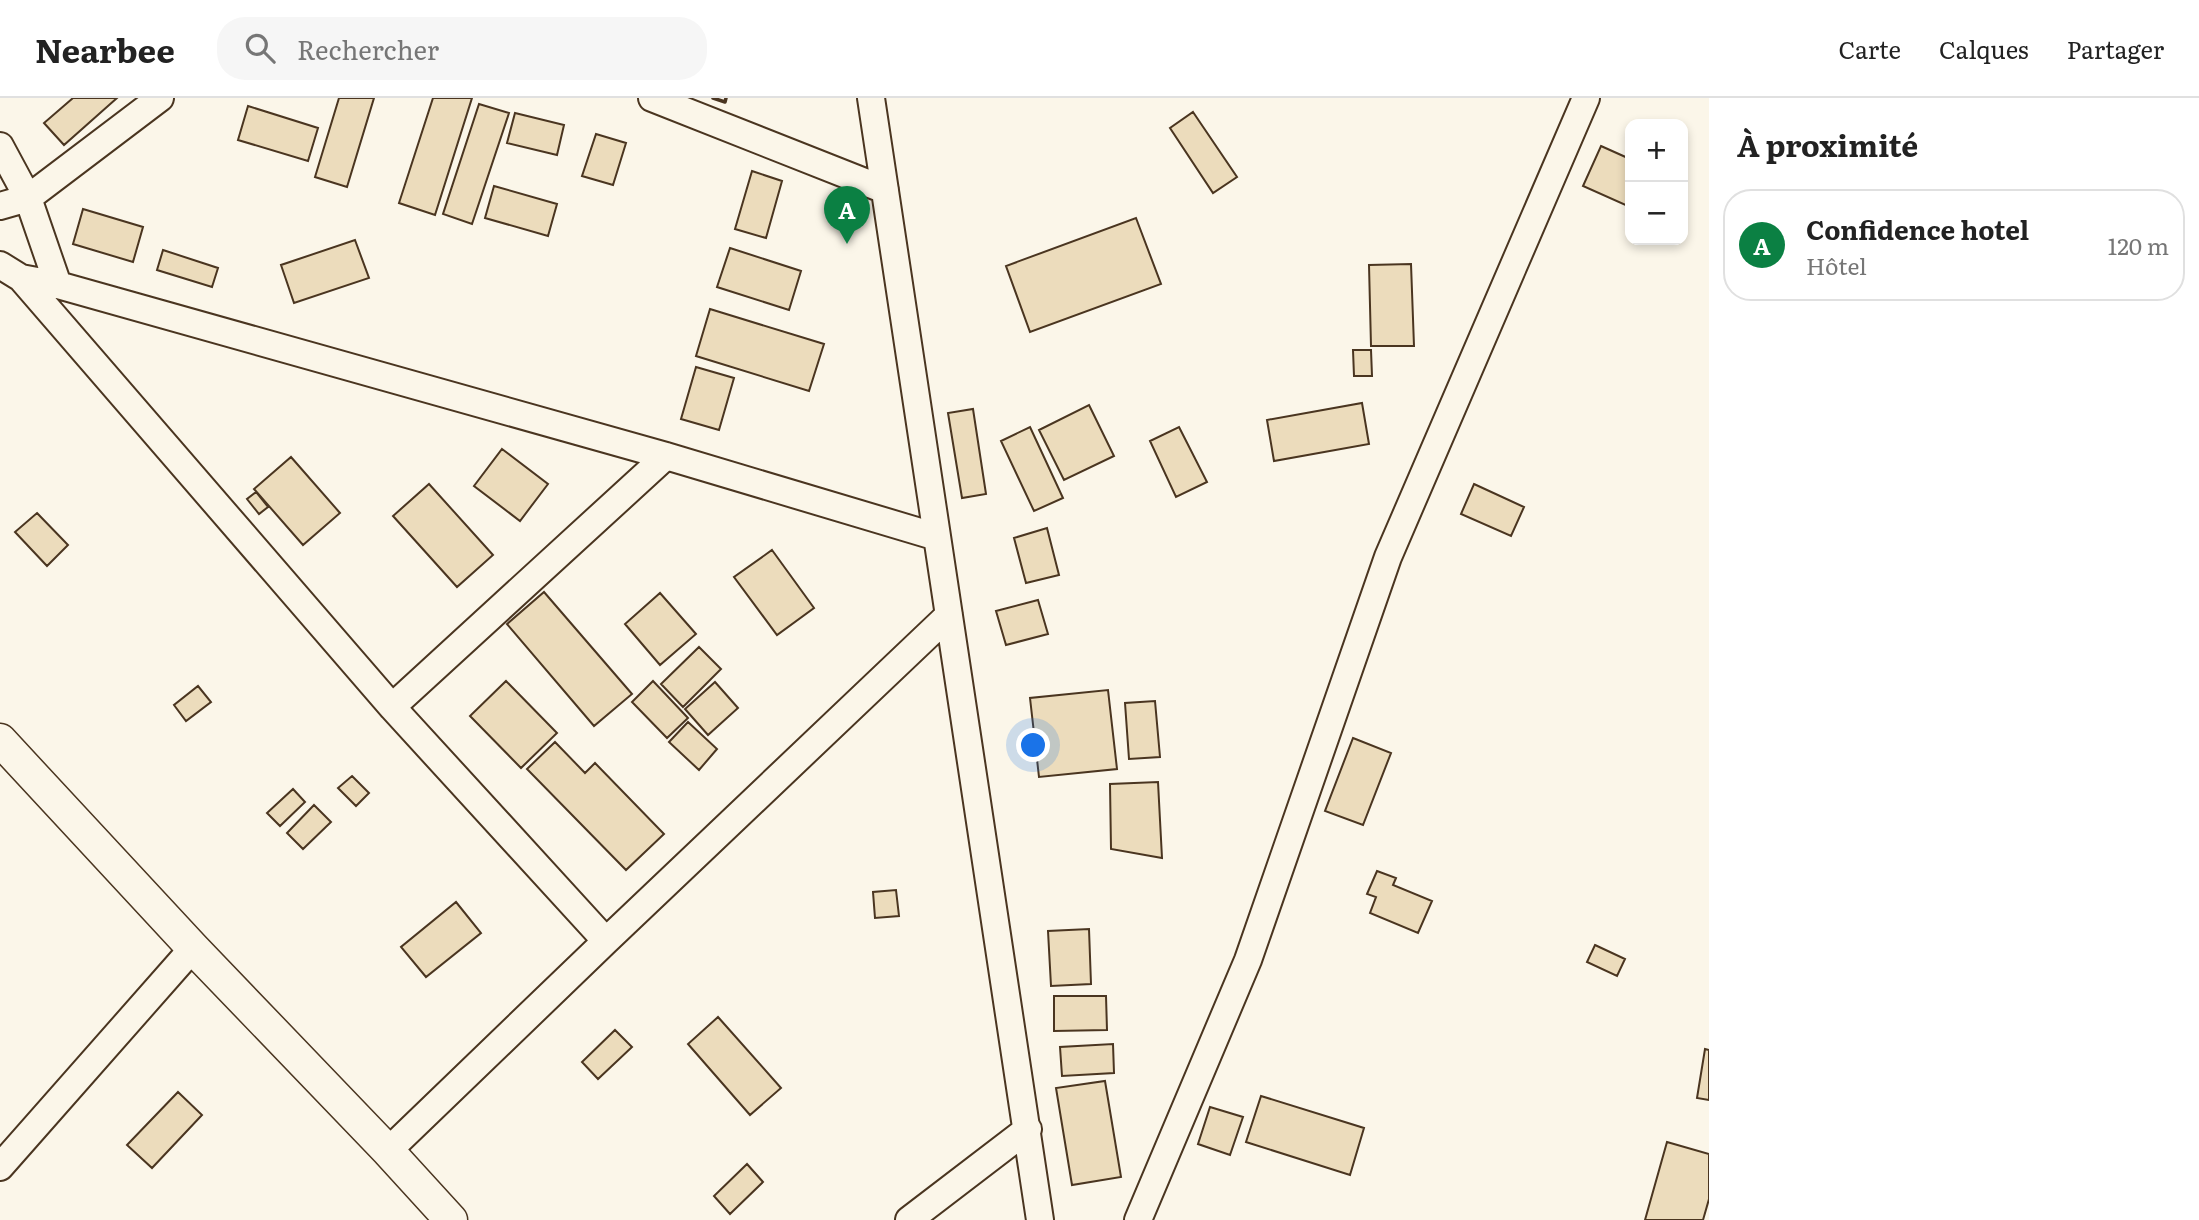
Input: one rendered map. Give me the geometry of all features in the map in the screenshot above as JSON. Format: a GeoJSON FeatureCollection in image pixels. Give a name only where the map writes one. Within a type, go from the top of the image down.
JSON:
{"type":"FeatureCollection","features":[{"type":"Feature","properties":{"kind":"street"},"geometry":{"type":"LineString","coordinates":[[0,206],[28,198],[160,98]]}},
{"type":"Feature","properties":{"kind":"street"},"geometry":{"type":"LineString","coordinates":[[652,98],[885,190]]}},
{"type":"Feature","properties":{"kind":"street"},"geometry":{"type":"LineString","coordinates":[[871,98],[1040,1220]]}},
{"type":"Feature","properties":{"kind":"street"},"geometry":{"type":"LineString","coordinates":[[1138,1220],[1248,960],[1388,557],[1586,98]]}},
{"type":"Feature","properties":{"kind":"street"},"geometry":{"type":"LineString","coordinates":[[0,146],[28,198],[58,285]]}},
{"type":"Feature","properties":{"kind":"street"},"geometry":{"type":"LineString","coordinates":[[11,271],[666,456],[937,537]]}},
{"type":"Feature","properties":{"kind":"street"},"geometry":{"type":"LineString","coordinates":[[11,271],[392,707],[606,941]]}},
{"type":"Feature","properties":{"kind":"street"},"geometry":{"type":"LineString","coordinates":[[392,707],[666,456]]}},
{"type":"Feature","properties":{"kind":"street"},"geometry":{"type":"LineString","coordinates":[[388,1151],[949,615]]}},
{"type":"Feature","properties":{"kind":"street"},"geometry":{"type":"LineString","coordinates":[[0,740],[451,1220]]}},
{"type":"Feature","properties":{"kind":"street"},"geometry":{"type":"LineString","coordinates":[[0,1167],[193,948]]}},
{"type":"Feature","properties":{"kind":"street"},"geometry":{"type":"LineString","coordinates":[[909,1220],[1028,1129]]}},
{"type":"Feature","properties":{"kind":"building"},"geometry":{"type":"Polygon","coordinates":[[[73,98],[117,98],[64,145],[44,123],[73,98]]]}},
{"type":"Feature","properties":{"kind":"building"},"geometry":{"type":"Polygon","coordinates":[[[339,98],[374,98],[347,187],[315,177],[339,98]]]}},
{"type":"Feature","properties":{"kind":"building"},"geometry":{"type":"Polygon","coordinates":[[[433,98],[472,98],[435,215],[399,203],[433,98]]]}},
{"type":"Feature","properties":{"kind":"building"},"geometry":{"type":"Polygon","coordinates":[[[479,104],[509,113],[472,224],[443,214],[479,104]]]}},
{"type":"Feature","properties":{"kind":"building"},"geometry":{"type":"Polygon","coordinates":[[[248,106],[318,128],[308,161],[238,140],[248,106]]]}},
{"type":"Feature","properties":{"kind":"building"},"geometry":{"type":"Polygon","coordinates":[[[1193,112],[1237,177],[1213,193],[1170,128],[1193,112]]]}},
{"type":"Feature","properties":{"kind":"building"},"geometry":{"type":"Polygon","coordinates":[[[515,113],[564,125],[557,155],[507,143],[515,113]]]}},
{"type":"Feature","properties":{"kind":"building"},"geometry":{"type":"Polygon","coordinates":[[[596,134],[626,143],[613,185],[582,176],[596,134]]]}},
{"type":"Feature","properties":{"kind":"building"},"geometry":{"type":"Polygon","coordinates":[[[1601,146],[1625,157],[1625,205],[1583,186],[1601,146]]]}},
{"type":"Feature","properties":{"kind":"building"},"geometry":{"type":"Polygon","coordinates":[[[752,171],[782,181],[766,238],[735,229],[752,171]]]}},
{"type":"Feature","properties":{"kind":"building"},"geometry":{"type":"Polygon","coordinates":[[[494,186],[557,204],[548,236],[485,218],[494,186]]]}},
{"type":"Feature","properties":{"kind":"building"},"geometry":{"type":"Polygon","coordinates":[[[83,209],[143,227],[133,262],[73,244],[83,209]]]}},
{"type":"Feature","properties":{"kind":"building"},"geometry":{"type":"Polygon","coordinates":[[[1136,218],[1161,284],[1030,332],[1006,266],[1136,218]]]}},
{"type":"Feature","properties":{"kind":"building"},"geometry":{"type":"Polygon","coordinates":[[[355,240],[369,278],[294,303],[281,265],[355,240]]]}},
{"type":"Feature","properties":{"kind":"building"},"geometry":{"type":"Polygon","coordinates":[[[730,248],[801,271],[789,310],[717,287],[730,248]]]}},
{"type":"Feature","properties":{"kind":"building"},"geometry":{"type":"Polygon","coordinates":[[[163,250],[218,268],[212,287],[157,270],[163,250]]]}},
{"type":"Feature","properties":{"kind":"building"},"geometry":{"type":"Polygon","coordinates":[[[1411,264],[1414,346],[1371,346],[1369,265],[1411,264]]]}},
{"type":"Feature","properties":{"kind":"building"},"geometry":{"type":"Polygon","coordinates":[[[710,309],[824,344],[809,391],[696,356],[710,309]]]}},
{"type":"Feature","properties":{"kind":"building"},"geometry":{"type":"Polygon","coordinates":[[[1353,350],[1371,350],[1372,376],[1354,376],[1353,350]]]}},
{"type":"Feature","properties":{"kind":"building"},"geometry":{"type":"Polygon","coordinates":[[[696,367],[734,378],[719,430],[681,419],[696,367]]]}},
{"type":"Feature","properties":{"kind":"building"},"geometry":{"type":"Polygon","coordinates":[[[1362,403],[1369,444],[1274,461],[1267,420],[1362,403]]]}},
{"type":"Feature","properties":{"kind":"building"},"geometry":{"type":"Polygon","coordinates":[[[1089,405],[1114,456],[1064,480],[1039,430],[1089,405]]]}},
{"type":"Feature","properties":{"kind":"building"},"geometry":{"type":"Polygon","coordinates":[[[973,409],[986,494],[962,498],[948,413],[973,409]]]}},
{"type":"Feature","properties":{"kind":"building"},"geometry":{"type":"Polygon","coordinates":[[[1030,427],[1063,498],[1034,511],[1001,441],[1030,427]]]}},
{"type":"Feature","properties":{"kind":"building"},"geometry":{"type":"Polygon","coordinates":[[[1179,427],[1207,482],[1176,497],[1150,441],[1179,427]]]}},
{"type":"Feature","properties":{"kind":"building"},"geometry":{"type":"Polygon","coordinates":[[[502,449],[548,484],[520,521],[474,486],[502,449]]]}},
{"type":"Feature","properties":{"kind":"building"},"geometry":{"type":"Polygon","coordinates":[[[291,457],[340,513],[303,545],[254,489],[291,457]]]}},
{"type":"Feature","properties":{"kind":"building"},"geometry":{"type":"Polygon","coordinates":[[[429,484],[493,555],[457,587],[393,516],[429,484]]]}},
{"type":"Feature","properties":{"kind":"building"},"geometry":{"type":"Polygon","coordinates":[[[1474,484],[1524,507],[1511,536],[1461,514],[1474,484]]]}},
{"type":"Feature","properties":{"kind":"building"},"geometry":{"type":"Polygon","coordinates":[[[256,492],[268,507],[259,514],[247,499],[256,492]]]}},
{"type":"Feature","properties":{"kind":"building"},"geometry":{"type":"Polygon","coordinates":[[[37,513],[68,545],[47,566],[15,532],[37,513]]]}},
{"type":"Feature","properties":{"kind":"building"},"geometry":{"type":"Polygon","coordinates":[[[1047,528],[1059,575],[1026,583],[1014,538],[1047,528]]]}},
{"type":"Feature","properties":{"kind":"building"},"geometry":{"type":"Polygon","coordinates":[[[772,550],[814,608],[777,635],[734,577],[772,550]]]}},
{"type":"Feature","properties":{"kind":"building"},"geometry":{"type":"Polygon","coordinates":[[[544,592],[632,694],[594,726],[507,624],[544,592]]]}},
{"type":"Feature","properties":{"kind":"building"},"geometry":{"type":"Polygon","coordinates":[[[660,593],[696,634],[660,665],[625,624],[660,593]]]}},
{"type":"Feature","properties":{"kind":"building"},"geometry":{"type":"Polygon","coordinates":[[[1038,600],[1048,634],[1006,645],[996,611],[1038,600]]]}},
{"type":"Feature","properties":{"kind":"building"},"geometry":{"type":"Polygon","coordinates":[[[699,647],[721,669],[683,707],[661,684],[699,647]]]}},
{"type":"Feature","properties":{"kind":"building"},"geometry":{"type":"Polygon","coordinates":[[[506,681],[557,733],[521,768],[470,716],[506,681]]]}},
{"type":"Feature","properties":{"kind":"building"},"geometry":{"type":"Polygon","coordinates":[[[653,681],[688,718],[667,738],[632,702],[653,681]]]}},
{"type":"Feature","properties":{"kind":"building"},"geometry":{"type":"Polygon","coordinates":[[[715,682],[738,708],[708,735],[685,709],[715,682]]]}},
{"type":"Feature","properties":{"kind":"building"},"geometry":{"type":"Polygon","coordinates":[[[198,686],[211,702],[186,721],[174,705],[198,686]]]}},
{"type":"Feature","properties":{"kind":"building"},"geometry":{"type":"Polygon","coordinates":[[[1108,690],[1117,769],[1039,777],[1030,698],[1108,690]]]}},
{"type":"Feature","properties":{"kind":"building"},"geometry":{"type":"Polygon","coordinates":[[[1155,701],[1160,757],[1129,759],[1125,703],[1155,701]]]}},
{"type":"Feature","properties":{"kind":"building"},"geometry":{"type":"Polygon","coordinates":[[[688,722],[717,749],[699,770],[669,742],[688,722]]]}},
{"type":"Feature","properties":{"kind":"building"},"geometry":{"type":"Polygon","coordinates":[[[1353,738],[1391,753],[1363,825],[1325,811],[1353,738]]]}},
{"type":"Feature","properties":{"kind":"building"},"geometry":{"type":"Polygon","coordinates":[[[555,742],[585,773],[595,763],[664,834],[626,870],[527,769],[555,742]]]}},
{"type":"Feature","properties":{"kind":"building"},"geometry":{"type":"Polygon","coordinates":[[[352,776],[369,793],[356,806],[338,788],[352,776]]]}},
{"type":"Feature","properties":{"kind":"building"},"geometry":{"type":"Polygon","coordinates":[[[1158,782],[1162,858],[1111,849],[1110,784],[1158,782]]]}},
{"type":"Feature","properties":{"kind":"building"},"geometry":{"type":"Polygon","coordinates":[[[293,789],[305,802],[280,826],[267,813],[293,789]]]}},
{"type":"Feature","properties":{"kind":"building"},"geometry":{"type":"Polygon","coordinates":[[[314,805],[331,822],[303,849],[287,833],[314,805]]]}},
{"type":"Feature","properties":{"kind":"building"},"geometry":{"type":"Polygon","coordinates":[[[1377,871],[1396,878],[1393,885],[1432,901],[1418,933],[1370,913],[1376,897],[1367,894],[1377,871]]]}},
{"type":"Feature","properties":{"kind":"building"},"geometry":{"type":"Polygon","coordinates":[[[896,890],[899,916],[875,918],[873,892],[896,890]]]}},
{"type":"Feature","properties":{"kind":"building"},"geometry":{"type":"Polygon","coordinates":[[[456,902],[481,933],[426,977],[401,947],[456,902]]]}},
{"type":"Feature","properties":{"kind":"building"},"geometry":{"type":"Polygon","coordinates":[[[1089,929],[1091,984],[1051,986],[1048,931],[1089,929]]]}},
{"type":"Feature","properties":{"kind":"building"},"geometry":{"type":"Polygon","coordinates":[[[1595,945],[1625,959],[1617,976],[1587,962],[1595,945]]]}},
{"type":"Feature","properties":{"kind":"building"},"geometry":{"type":"Polygon","coordinates":[[[1054,996],[1106,996],[1107,1030],[1054,1031],[1054,996]]]}},
{"type":"Feature","properties":{"kind":"building"},"geometry":{"type":"Polygon","coordinates":[[[718,1017],[781,1088],[750,1115],[688,1044],[718,1017]]]}},
{"type":"Feature","properties":{"kind":"building"},"geometry":{"type":"Polygon","coordinates":[[[615,1030],[632,1047],[598,1079],[582,1062],[615,1030]]]}},
{"type":"Feature","properties":{"kind":"building"},"geometry":{"type":"Polygon","coordinates":[[[1113,1044],[1114,1073],[1062,1076],[1060,1047],[1113,1044]]]}},
{"type":"Feature","properties":{"kind":"building"},"geometry":{"type":"Polygon","coordinates":[[[1705,1049],[1709,1050],[1709,1100],[1697,1098],[1705,1049]]]}},
{"type":"Feature","properties":{"kind":"building"},"geometry":{"type":"Polygon","coordinates":[[[1105,1081],[1121,1177],[1072,1185],[1056,1088],[1105,1081]]]}},
{"type":"Feature","properties":{"kind":"building"},"geometry":{"type":"Polygon","coordinates":[[[178,1092],[202,1115],[152,1168],[127,1145],[178,1092]]]}},
{"type":"Feature","properties":{"kind":"building"},"geometry":{"type":"Polygon","coordinates":[[[1261,1096],[1364,1128],[1350,1175],[1246,1142],[1261,1096]]]}},
{"type":"Feature","properties":{"kind":"building"},"geometry":{"type":"Polygon","coordinates":[[[1210,1107],[1243,1117],[1230,1155],[1198,1144],[1210,1107]]]}},
{"type":"Feature","properties":{"kind":"building"},"geometry":{"type":"Polygon","coordinates":[[[1667,1142],[1709,1154],[1709,1199],[1703,1220],[1645,1220],[1667,1142]]]}},
{"type":"Feature","properties":{"kind":"building"},"geometry":{"type":"Polygon","coordinates":[[[747,1164],[763,1182],[730,1214],[714,1196],[747,1164]]]}},
{"type":"Feature","properties":{"kind":"wall"},"geometry":{"type":"LineString","coordinates":[[713,98],[725,102],[726,98]]}},
{"type":"Feature","properties":{"kind":"place","name":"Confidence hotel"},"geometry":{"type":"Point","coordinates":[847,244]}}]}
